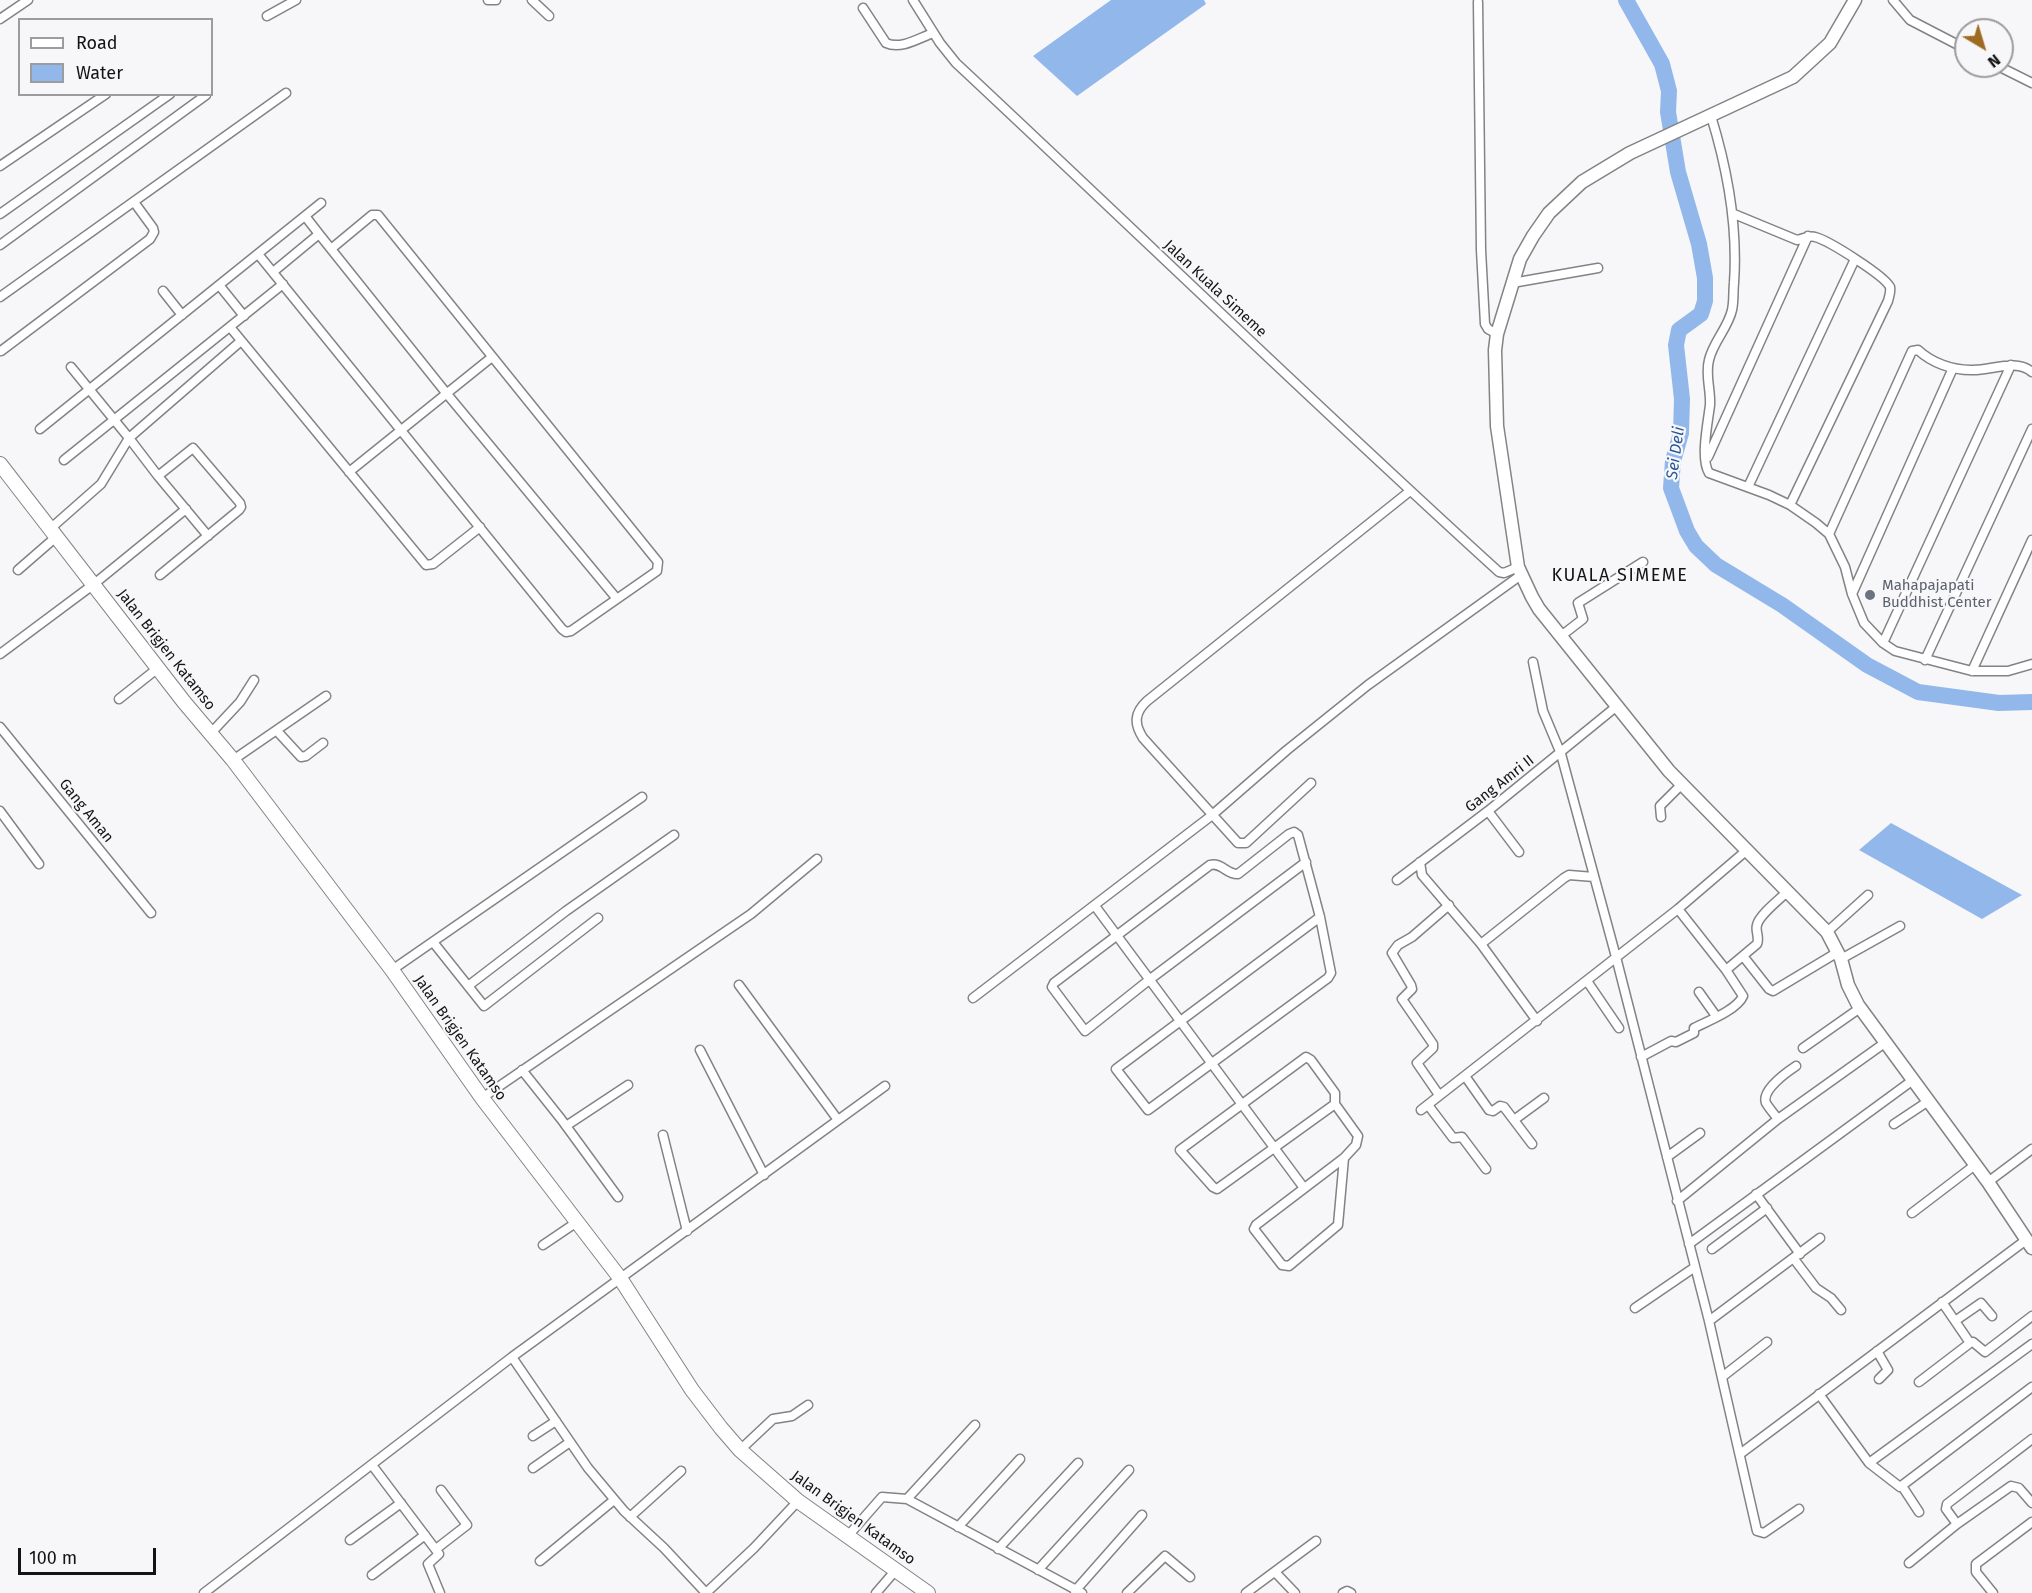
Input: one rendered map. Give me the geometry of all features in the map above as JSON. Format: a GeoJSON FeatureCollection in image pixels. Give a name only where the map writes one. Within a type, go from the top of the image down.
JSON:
{"type":"FeatureCollection","features":[{"type":"Feature","properties":{"kind":"main road"},"geometry":{"type":"LineString","coordinates":[[1856,0],[1830,43],[1794,77],[1630,153],[1582,182],[1549,213],[1520,259],[1497,334],[1494,350],[1497,426],[1520,571],[1539,609],[1669,771],[1827,932],[1839,956],[1848,985],[1860,1008],[1988,1182],[2029,1244]]}},
{"type":"Feature","properties":{"kind":"main road","name":"Jalan Brigjen Katamso"},"geometry":{"type":"LineString","coordinates":[[0,464],[158,668],[233,760],[392,970],[482,1098],[620,1278],[692,1390],[740,1450],[798,1501],[847,1538],[928,1593]]}},
{"type":"Feature","properties":{"kind":"street"},"geometry":{"type":"LineString","coordinates":[[0,19],[28,0]]}},
{"type":"Feature","properties":{"kind":"street"},"geometry":{"type":"LineString","coordinates":[[488,0],[496,0]]}},
{"type":"Feature","properties":{"kind":"street"},"geometry":{"type":"LineString","coordinates":[[532,0],[549,16]]}},
{"type":"Feature","properties":{"kind":"street","name":"Jalan Kuala Simeme"},"geometry":{"type":"LineString","coordinates":[[913,0],[933,33],[956,63],[1149,247],[1499,572],[1520,571]]}},
{"type":"Feature","properties":{"kind":"street"},"geometry":{"type":"LineString","coordinates":[[1893,0],[1910,20],[1954,43]]}},
{"type":"Feature","properties":{"kind":"street"},"geometry":{"type":"LineString","coordinates":[[267,16],[290,1]]}},
{"type":"Feature","properties":{"kind":"street"},"geometry":{"type":"LineString","coordinates":[[1478,2],[1480,250],[1485,324],[1488,329],[1497,334]]}},
{"type":"Feature","properties":{"kind":"street"},"geometry":{"type":"LineString","coordinates":[[863,8],[886,43],[890,45],[904,44],[933,33]]}},
{"type":"Feature","properties":{"kind":"street"},"geometry":{"type":"LineString","coordinates":[[2014,74],[2032,83]]}},
{"type":"Feature","properties":{"kind":"street"},"geometry":{"type":"LineString","coordinates":[[0,297],[286,93]]}},
{"type":"Feature","properties":{"kind":"street"},"geometry":{"type":"LineString","coordinates":[[0,166],[103,96]]}},
{"type":"Feature","properties":{"kind":"street"},"geometry":{"type":"LineString","coordinates":[[0,214],[167,96]]}},
{"type":"Feature","properties":{"kind":"street"},"geometry":{"type":"LineString","coordinates":[[0,245],[205,96]]}},
{"type":"Feature","properties":{"kind":"street"},"geometry":{"type":"LineString","coordinates":[[1706,118],[1719,142],[1734,214],[1736,259],[1732,310],[1709,360],[1711,398],[1705,463],[1709,472],[1790,505],[1828,534],[1845,567],[1852,594],[1864,623],[1883,643],[1895,651],[1972,671],[2008,671],[2031,664]]}},
{"type":"Feature","properties":{"kind":"street"},"geometry":{"type":"LineString","coordinates":[[0,351],[150,239],[154,232],[153,228],[134,202]]}},
{"type":"Feature","properties":{"kind":"street"},"geometry":{"type":"LineString","coordinates":[[40,429],[321,203]]}},
{"type":"Feature","properties":{"kind":"street"},"geometry":{"type":"LineString","coordinates":[[1734,214],[1797,240],[1808,236],[1821,239],[1855,259],[1889,286],[1888,301],[1790,505]]}},
{"type":"Feature","properties":{"kind":"street"},"geometry":{"type":"LineString","coordinates":[[258,254],[566,632],[571,631],[655,573],[658,562],[378,215],[372,215],[331,249]]}},
{"type":"Feature","properties":{"kind":"street"},"geometry":{"type":"LineString","coordinates":[[305,216],[447,394],[617,599]]}},
{"type":"Feature","properties":{"kind":"street"},"geometry":{"type":"LineString","coordinates":[[273,272],[319,234]]}},
{"type":"Feature","properties":{"kind":"street"},"geometry":{"type":"LineString","coordinates":[[1705,463],[1808,236]]}},
{"type":"Feature","properties":{"kind":"street"},"geometry":{"type":"LineString","coordinates":[[1748,487],[1855,259]]}},
{"type":"Feature","properties":{"kind":"street"},"geometry":{"type":"LineString","coordinates":[[1512,283],[1598,268]]}},
{"type":"Feature","properties":{"kind":"street"},"geometry":{"type":"LineString","coordinates":[[219,285],[244,316]]}},
{"type":"Feature","properties":{"kind":"street"},"geometry":{"type":"LineString","coordinates":[[64,460],[283,285]]}},
{"type":"Feature","properties":{"kind":"street"},"geometry":{"type":"LineString","coordinates":[[163,291],[182,315]]}},
{"type":"Feature","properties":{"kind":"street"},"geometry":{"type":"LineString","coordinates":[[230,327],[424,563],[428,566],[433,564],[480,527]]}},
{"type":"Feature","properties":{"kind":"street"},"geometry":{"type":"LineString","coordinates":[[18,570],[101,484],[129,438],[241,341]]}},
{"type":"Feature","properties":{"kind":"street"},"geometry":{"type":"LineString","coordinates":[[1828,534],[1912,351],[1918,350],[1935,362],[1953,368],[1970,370],[2011,365],[2022,366],[2032,372]]}},
{"type":"Feature","properties":{"kind":"street"},"geometry":{"type":"LineString","coordinates":[[349,472],[492,357]]}},
{"type":"Feature","properties":{"kind":"street"},"geometry":{"type":"LineString","coordinates":[[1883,643],[2011,365]]}},
{"type":"Feature","properties":{"kind":"street"},"geometry":{"type":"LineString","coordinates":[[71,367],[208,536]]}},
{"type":"Feature","properties":{"kind":"street"},"geometry":{"type":"LineString","coordinates":[[1852,594],[1953,368]]}},
{"type":"Feature","properties":{"kind":"street"},"geometry":{"type":"LineString","coordinates":[[1925,660],[2032,429]]}},
{"type":"Feature","properties":{"kind":"street"},"geometry":{"type":"LineString","coordinates":[[158,476],[192,448],[196,449],[241,507],[160,575]]}},
{"type":"Feature","properties":{"kind":"street"},"geometry":{"type":"LineString","coordinates":[[1311,783],[1242,844],[1238,843],[1211,816],[1143,738],[1136,726],[1137,713],[1146,701],[1410,491]]}},
{"type":"Feature","properties":{"kind":"street"},"geometry":{"type":"LineString","coordinates":[[0,654],[94,584],[186,510]]}},
{"type":"Feature","properties":{"kind":"street"},"geometry":{"type":"LineString","coordinates":[[1972,671],[2032,540]]}},
{"type":"Feature","properties":{"kind":"street"},"geometry":{"type":"LineString","coordinates":[[1561,636],[1583,619],[1577,605],[1580,601],[1643,562]]}},
{"type":"Feature","properties":{"kind":"street"},"geometry":{"type":"LineString","coordinates":[[973,998],[1211,816],[1287,750],[1368,685],[1520,571]]}},
{"type":"Feature","properties":{"kind":"street"},"geometry":{"type":"LineString","coordinates":[[1533,662],[1543,711],[1561,754],[1616,957],[1709,1321],[1757,1531],[1764,1533],[1798,1509]]}},
{"type":"Feature","properties":{"kind":"street"},"geometry":{"type":"LineString","coordinates":[[119,699],[158,668]]}},
{"type":"Feature","properties":{"kind":"street"},"geometry":{"type":"LineString","coordinates":[[211,733],[240,702],[254,680]]}},
{"type":"Feature","properties":{"kind":"street"},"geometry":{"type":"LineString","coordinates":[[233,760],[326,696]]}},
{"type":"Feature","properties":{"kind":"street","name":"Gang Amri II"},"geometry":{"type":"LineString","coordinates":[[1397,880],[1561,754],[1617,706]]}},
{"type":"Feature","properties":{"kind":"street","name":"Gang Aman"},"geometry":{"type":"LineString","coordinates":[[0,727],[151,913]]}},
{"type":"Feature","properties":{"kind":"street"},"geometry":{"type":"LineString","coordinates":[[277,731],[301,757],[306,756],[323,743]]}},
{"type":"Feature","properties":{"kind":"street"},"geometry":{"type":"LineString","coordinates":[[1661,817],[1660,806],[1682,784]]}},
{"type":"Feature","properties":{"kind":"street"},"geometry":{"type":"LineString","coordinates":[[392,970],[642,797]]}},
{"type":"Feature","properties":{"kind":"street"},"geometry":{"type":"LineString","coordinates":[[0,811],[39,864]]}},
{"type":"Feature","properties":{"kind":"street"},"geometry":{"type":"LineString","coordinates":[[1488,811],[1519,852]]}},
{"type":"Feature","properties":{"kind":"street"},"geometry":{"type":"LineString","coordinates":[[1306,862],[1085,1031],[1052,987],[1054,983],[1116,935],[1210,865],[1219,865],[1230,873],[1238,874],[1291,833],[1298,835],[1306,862],[1320,917],[1331,968],[1328,978],[1148,1110],[1116,1069],[1320,917]]}},
{"type":"Feature","properties":{"kind":"street"},"geometry":{"type":"LineString","coordinates":[[468,986],[566,911],[674,835]]}},
{"type":"Feature","properties":{"kind":"street"},"geometry":{"type":"LineString","coordinates":[[1486,1169],[1462,1137],[1453,1138],[1424,1107],[1678,909],[1747,850]]}},
{"type":"Feature","properties":{"kind":"street"},"geometry":{"type":"LineString","coordinates":[[482,1098],[751,914],[817,859]]}},
{"type":"Feature","properties":{"kind":"street"},"geometry":{"type":"LineString","coordinates":[[1420,862],[1422,875],[1482,944],[1537,1021]]}},
{"type":"Feature","properties":{"kind":"street"},"geometry":{"type":"LineString","coordinates":[[1482,944],[1569,875],[1594,877]]}},
{"type":"Feature","properties":{"kind":"street"},"geometry":{"type":"LineString","coordinates":[[1726,970],[1759,941],[1756,930],[1758,921],[1787,892]]}},
{"type":"Feature","properties":{"kind":"street"},"geometry":{"type":"LineString","coordinates":[[1827,932],[1868,896]]}},
{"type":"Feature","properties":{"kind":"street"},"geometry":{"type":"LineString","coordinates":[[1439,1095],[1417,1063],[1433,1048],[1433,1044],[1402,999],[1412,989],[1392,953],[1398,945],[1412,937],[1449,905]]}},
{"type":"Feature","properties":{"kind":"street"},"geometry":{"type":"LineString","coordinates":[[1095,906],[1304,1188]]}},
{"type":"Feature","properties":{"kind":"street"},"geometry":{"type":"LineString","coordinates":[[1641,1057],[1671,1041],[1676,1042],[1694,1033],[1694,1029],[1741,1002],[1743,996],[1726,970],[1678,909]]}},
{"type":"Feature","properties":{"kind":"street"},"geometry":{"type":"LineString","coordinates":[[433,942],[484,1006],[598,918]]}},
{"type":"Feature","properties":{"kind":"street"},"geometry":{"type":"LineString","coordinates":[[1743,956],[1773,991],[1900,926]]}},
{"type":"Feature","properties":{"kind":"street"},"geometry":{"type":"LineString","coordinates":[[1587,981],[1619,1028]]}},
{"type":"Feature","properties":{"kind":"street"},"geometry":{"type":"LineString","coordinates":[[739,985],[837,1120]]}},
{"type":"Feature","properties":{"kind":"street"},"geometry":{"type":"LineString","coordinates":[[1699,992],[1716,1016]]}},
{"type":"Feature","properties":{"kind":"street"},"geometry":{"type":"LineString","coordinates":[[1803,1048],[1860,1008]]}},
{"type":"Feature","properties":{"kind":"street"},"geometry":{"type":"LineString","coordinates":[[1677,1200],[1778,1119],[1886,1042]]}},
{"type":"Feature","properties":{"kind":"street"},"geometry":{"type":"LineString","coordinates":[[700,1050],[764,1174]]}},
{"type":"Feature","properties":{"kind":"street"},"geometry":{"type":"LineString","coordinates":[[1335,1104],[1217,1189],[1180,1150],[1293,1065],[1307,1057],[1335,1092],[1335,1104],[1358,1136],[1356,1145],[1344,1158],[1255,1227],[1256,1233],[1284,1266],[1289,1266],[1338,1225],[1344,1158]]}},
{"type":"Feature","properties":{"kind":"street"},"geometry":{"type":"LineString","coordinates":[[1778,1119],[1766,1098],[1775,1082],[1796,1066]]}},
{"type":"Feature","properties":{"kind":"street"},"geometry":{"type":"LineString","coordinates":[[522,1070],[618,1197]]}},
{"type":"Feature","properties":{"kind":"street"},"geometry":{"type":"LineString","coordinates":[[1465,1076],[1489,1110],[1493,1111],[1502,1106],[1532,1144]]}},
{"type":"Feature","properties":{"kind":"street"},"geometry":{"type":"LineString","coordinates":[[1689,1244],[1913,1080]]}},
{"type":"Feature","properties":{"kind":"street"},"geometry":{"type":"LineString","coordinates":[[566,1126],[628,1085]]}},
{"type":"Feature","properties":{"kind":"street"},"geometry":{"type":"LineString","coordinates":[[204,1593],[512,1357],[885,1086]]}},
{"type":"Feature","properties":{"kind":"street"},"geometry":{"type":"LineString","coordinates":[[1514,1119],[1544,1098]]}},
{"type":"Feature","properties":{"kind":"street"},"geometry":{"type":"LineString","coordinates":[[1893,1124],[1927,1102]]}},
{"type":"Feature","properties":{"kind":"street"},"geometry":{"type":"LineString","coordinates":[[1667,1157],[1701,1132]]}},
{"type":"Feature","properties":{"kind":"street"},"geometry":{"type":"LineString","coordinates":[[663,1135],[687,1231]]}},
{"type":"Feature","properties":{"kind":"street"},"geometry":{"type":"LineString","coordinates":[[1988,1182],[2032,1149]]}},
{"type":"Feature","properties":{"kind":"street"},"geometry":{"type":"LineString","coordinates":[[1912,1213],[1975,1165]]}},
{"type":"Feature","properties":{"kind":"street"},"geometry":{"type":"LineString","coordinates":[[1756,1194],[1816,1287],[1831,1298],[1841,1310]]}},
{"type":"Feature","properties":{"kind":"street"},"geometry":{"type":"LineString","coordinates":[[1712,1249],[1767,1208]]}},
{"type":"Feature","properties":{"kind":"street"},"geometry":{"type":"LineString","coordinates":[[543,1245],[577,1222]]}},
{"type":"Feature","properties":{"kind":"street"},"geometry":{"type":"LineString","coordinates":[[1709,1321],[1820,1238]]}},
{"type":"Feature","properties":{"kind":"street"},"geometry":{"type":"LineString","coordinates":[[1740,1454],[1942,1302],[2029,1244]]}},
{"type":"Feature","properties":{"kind":"street"},"geometry":{"type":"LineString","coordinates":[[1635,1308],[1695,1267]]}},
{"type":"Feature","properties":{"kind":"street"},"geometry":{"type":"LineString","coordinates":[[1942,1302],[1970,1343]]}},
{"type":"Feature","properties":{"kind":"street"},"geometry":{"type":"LineString","coordinates":[[1955,1321],[1981,1303],[1992,1316]]}},
{"type":"Feature","properties":{"kind":"street"},"geometry":{"type":"LineString","coordinates":[[1919,1382],[1970,1343],[1973,1342],[1985,1352],[2032,1316]]}},
{"type":"Feature","properties":{"kind":"street"},"geometry":{"type":"LineString","coordinates":[[1722,1377],[1767,1342]]}},
{"type":"Feature","properties":{"kind":"street"},"geometry":{"type":"LineString","coordinates":[[1869,1463],[2032,1344]]}},
{"type":"Feature","properties":{"kind":"street"},"geometry":{"type":"LineString","coordinates":[[1877,1351],[1888,1370],[1879,1379]]}},
{"type":"Feature","properties":{"kind":"street"},"geometry":{"type":"LineString","coordinates":[[512,1357],[588,1468],[614,1500],[706,1593],[754,1548],[798,1501]]}},
{"type":"Feature","properties":{"kind":"street"},"geometry":{"type":"LineString","coordinates":[[1819,1394],[1869,1463],[1899,1487],[2032,1387]]}},
{"type":"Feature","properties":{"kind":"street"},"geometry":{"type":"LineString","coordinates":[[740,1450],[773,1419],[796,1415],[808,1405]]}},
{"type":"Feature","properties":{"kind":"street"},"geometry":{"type":"LineString","coordinates":[[533,1436],[556,1421]]}},
{"type":"Feature","properties":{"kind":"street"},"geometry":{"type":"LineString","coordinates":[[907,1499],[975,1425]]}},
{"type":"Feature","properties":{"kind":"street"},"geometry":{"type":"LineString","coordinates":[[1957,1524],[1946,1509],[1947,1504],[2032,1439]]}},
{"type":"Feature","properties":{"kind":"street"},"geometry":{"type":"LineString","coordinates":[[533,1468],[570,1442]]}},
{"type":"Feature","properties":{"kind":"street"},"geometry":{"type":"LineString","coordinates":[[958,1527],[1020,1459]]}},
{"type":"Feature","properties":{"kind":"street"},"geometry":{"type":"LineString","coordinates":[[998,1549],[1078,1463]]}},
{"type":"Feature","properties":{"kind":"street"},"geometry":{"type":"LineString","coordinates":[[372,1465],[440,1554],[428,1564],[440,1593]]}},
{"type":"Feature","properties":{"kind":"street"},"geometry":{"type":"LineString","coordinates":[[1038,1570],[1129,1470]]}},
{"type":"Feature","properties":{"kind":"street"},"geometry":{"type":"LineString","coordinates":[[630,1517],[681,1471]]}},
{"type":"Feature","properties":{"kind":"street"},"geometry":{"type":"LineString","coordinates":[[1902,1486],[1919,1512]]}},
{"type":"Feature","properties":{"kind":"street"},"geometry":{"type":"LineString","coordinates":[[1909,1563],[1957,1524],[2011,1486],[2019,1488],[2032,1503]]}},
{"type":"Feature","properties":{"kind":"street"},"geometry":{"type":"LineString","coordinates":[[436,1549],[467,1525],[441,1490]]}},
{"type":"Feature","properties":{"kind":"street"},"geometry":{"type":"LineString","coordinates":[[847,1538],[882,1497],[907,1499],[1078,1592],[1142,1515]]}},
{"type":"Feature","properties":{"kind":"street"},"geometry":{"type":"LineString","coordinates":[[540,1561],[614,1500]]}},
{"type":"Feature","properties":{"kind":"street"},"geometry":{"type":"LineString","coordinates":[[350,1540],[401,1503]]}},
{"type":"Feature","properties":{"kind":"street"},"geometry":{"type":"LineString","coordinates":[[1993,1593],[1976,1572],[1976,1564],[2032,1522]]}},
{"type":"Feature","properties":{"kind":"street"},"geometry":{"type":"LineString","coordinates":[[372,1575],[425,1535]]}},
{"type":"Feature","properties":{"kind":"street"},"geometry":{"type":"LineString","coordinates":[[1246,1593],[1317,1541]]}},
{"type":"Feature","properties":{"kind":"street"},"geometry":{"type":"LineString","coordinates":[[1127,1593],[1165,1556],[1190,1577]]}},
{"type":"Feature","properties":{"kind":"street"},"geometry":{"type":"LineString","coordinates":[[876,1593],[895,1571]]}},
{"type":"Feature","properties":{"kind":"street"},"geometry":{"type":"LineString","coordinates":[[1275,1572],[1296,1593]]}},
{"type":"Feature","properties":{"kind":"street"},"geometry":{"type":"LineString","coordinates":[[1343,1593],[1347,1591],[1351,1593]]}},
{"type":"Feature","properties":{"kind":"water"},"geometry":{"type":"Polygon","coordinates":[[[1111,0],[1204,0],[1206,4],[1077,96],[1033,56],[1111,0]]]}},
{"type":"Feature","properties":{"kind":"water"},"geometry":{"type":"Polygon","coordinates":[[[1891,823],[2022,895],[1982,919],[1859,850],[1891,823]]]}},
{"type":"Feature","properties":{"kind":"waterway","name":"Sei Deli"},"geometry":{"type":"LineString","coordinates":[[1626,0],[1662,64],[1669,91],[1668,112],[1678,172],[1699,244],[1705,278],[1705,301],[1701,314],[1679,330],[1676,345],[1682,399],[1681,433],[1673,461],[1671,488],[1687,531],[1696,546],[1716,565],[1782,605],[1867,665],[1918,692],[1999,703],[2032,702]]}},
{"type":"Feature","properties":{"kind":"place","name":"Mahapajapati Buddhist Center"},"geometry":{"type":"Point","coordinates":[1870,595]}},
{"type":"Feature","properties":{"kind":"district","name":"KUALA SIMEME"},"geometry":{"type":"Point","coordinates":[1620,576]}}]}
